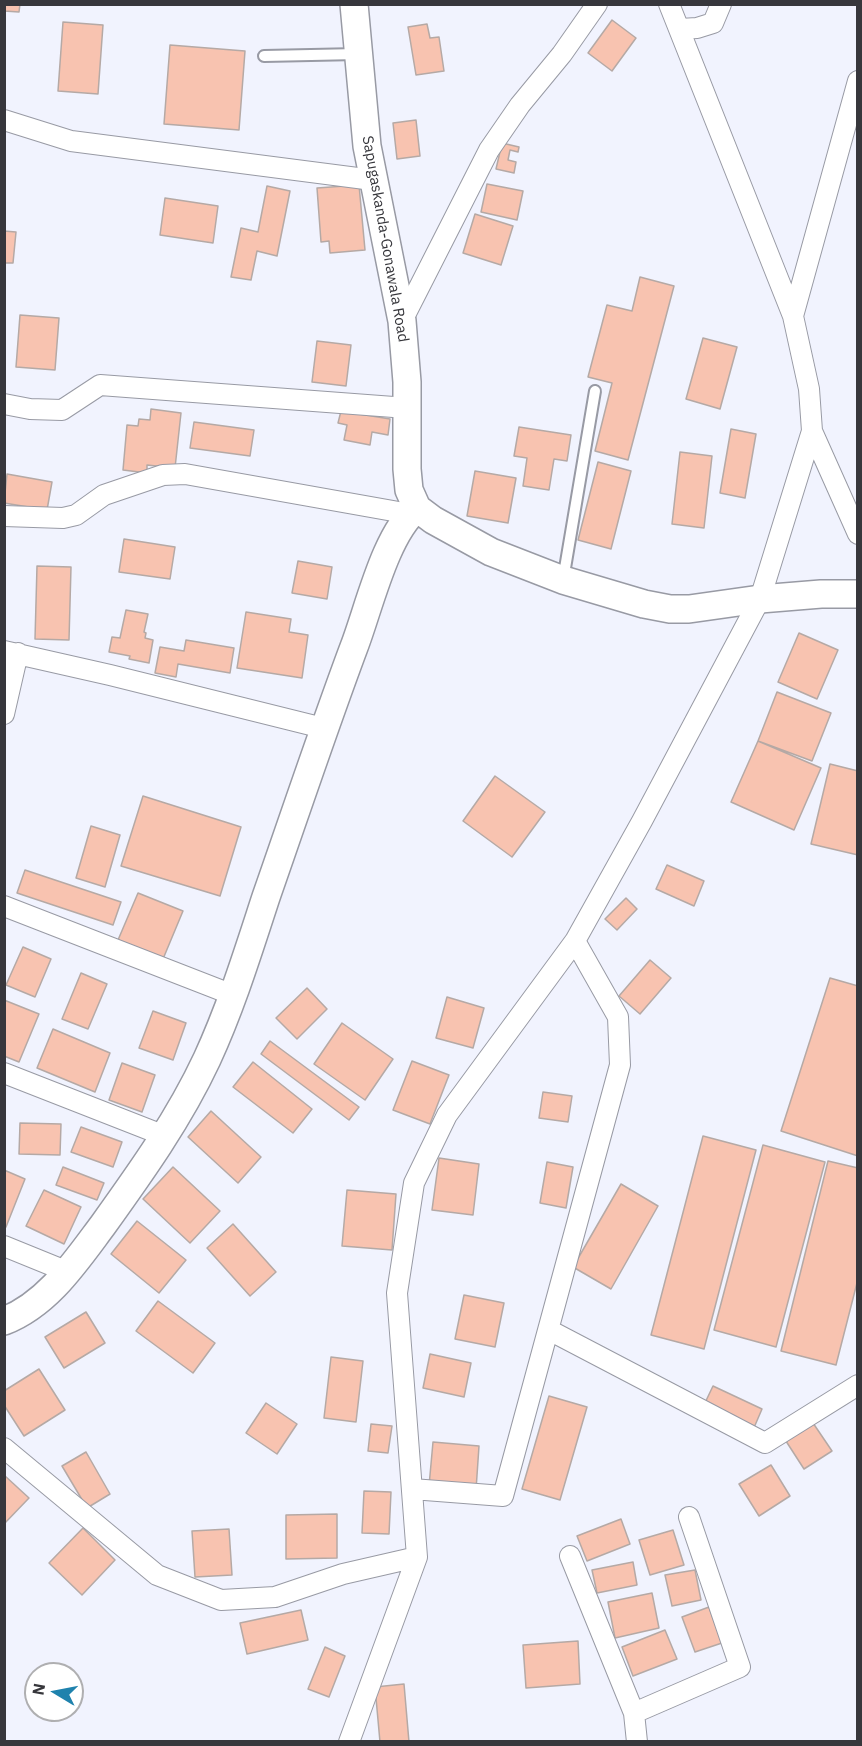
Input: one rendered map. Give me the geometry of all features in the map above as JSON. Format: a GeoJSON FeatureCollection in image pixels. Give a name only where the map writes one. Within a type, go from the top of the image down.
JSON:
{"type":"FeatureCollection","features":[{"type":"Feature","properties":{"kind":"street","name":"Sapugaskanda-Gonawala Road"},"geometry":{"type":"LineString","coordinates":[[354,4],[367,146],[402,321],[408,483],[413,511]]}},
{"type":"Feature","properties":{"kind":"street"},"geometry":{"type":"LineString","coordinates":[[402,321],[489,150],[520,105],[562,54],[597,4]]}},
{"type":"Feature","properties":{"kind":"street"},"geometry":{"type":"LineString","coordinates":[[669,4],[793,316],[809,389],[812,430],[858,534]]}},
{"type":"Feature","properties":{"kind":"street"},"geometry":{"type":"LineString","coordinates":[[680,28],[697,28],[713,23],[722,4]]}},
{"type":"Feature","properties":{"kind":"street"},"geometry":{"type":"LineString","coordinates":[[793,316],[858,81]]}},
{"type":"Feature","properties":{"kind":"street"},"geometry":{"type":"LineString","coordinates":[[4,120],[71,141],[373,180]]}},
{"type":"Feature","properties":{"kind":"street"},"geometry":{"type":"LineString","coordinates":[[4,404],[30,409],[62,410],[100,385],[407,408]]}},
{"type":"Feature","properties":{"kind":"street"},"geometry":{"type":"LineString","coordinates":[[349,1742],[417,1557],[397,1293],[414,1183],[447,1115],[574,941],[648,810],[760,599],[812,430]]}},
{"type":"Feature","properties":{"kind":"street"},"geometry":{"type":"LineString","coordinates":[[4,516],[63,518],[76,515],[104,495],[163,476],[185,474],[413,511],[491,552],[563,580],[618,598],[670,609],[699,608],[760,599],[821,594],[858,594]]}},
{"type":"Feature","properties":{"kind":"street"},"geometry":{"type":"LineString","coordinates":[[4,1321],[37,1302],[68,1272],[146,1166],[207,1060],[233,995],[323,728],[367,613],[387,552],[413,511]]}},
{"type":"Feature","properties":{"kind":"street"},"geometry":{"type":"LineString","coordinates":[[4,714],[11,652],[323,728]]}},
{"type":"Feature","properties":{"kind":"street"},"geometry":{"type":"LineString","coordinates":[[4,906],[233,995]]}},
{"type":"Feature","properties":{"kind":"street"},"geometry":{"type":"LineString","coordinates":[[412,1489],[503,1496],[620,1065],[618,1017],[574,941]]}},
{"type":"Feature","properties":{"kind":"street"},"geometry":{"type":"LineString","coordinates":[[4,1073],[165,1136]]}},
{"type":"Feature","properties":{"kind":"street"},"geometry":{"type":"LineString","coordinates":[[4,1246],[68,1272]]}},
{"type":"Feature","properties":{"kind":"street"},"geometry":{"type":"LineString","coordinates":[[549,1330],[765,1443],[858,1385]]}},
{"type":"Feature","properties":{"kind":"street"},"geometry":{"type":"LineString","coordinates":[[4,1448],[157,1575],[221,1600],[275,1597],[343,1574],[417,1557]]}},
{"type":"Feature","properties":{"kind":"street"},"geometry":{"type":"LineString","coordinates":[[634,1713],[740,1667],[689,1517]]}},
{"type":"Feature","properties":{"kind":"street"},"geometry":{"type":"LineString","coordinates":[[570,1556],[634,1713],[637,1742]]}},
{"type":"Feature","properties":{"kind":"lane"},"geometry":{"type":"LineString","coordinates":[[264,56],[358,54]]}},
{"type":"Feature","properties":{"kind":"lane"},"geometry":{"type":"LineString","coordinates":[[563,580],[595,391]]}},
{"type":"Feature","properties":{"kind":"building"},"geometry":{"type":"Polygon","coordinates":[[[4,4],[20,4],[19,12],[4,11],[4,4]]]}},
{"type":"Feature","properties":{"kind":"building"},"geometry":{"type":"Polygon","coordinates":[[[612,20],[636,38],[612,71],[588,53],[612,20]]]}},
{"type":"Feature","properties":{"kind":"building"},"geometry":{"type":"Polygon","coordinates":[[[63,22],[103,25],[98,94],[58,91],[63,22]]]}},
{"type":"Feature","properties":{"kind":"building"},"geometry":{"type":"Polygon","coordinates":[[[427,24],[430,38],[439,37],[444,71],[416,75],[408,27],[427,24]]]}},
{"type":"Feature","properties":{"kind":"building"},"geometry":{"type":"Polygon","coordinates":[[[170,45],[245,51],[239,130],[164,124],[170,45]]]}},
{"type":"Feature","properties":{"kind":"building"},"geometry":{"type":"Polygon","coordinates":[[[416,120],[420,156],[397,159],[393,123],[416,120]]]}},
{"type":"Feature","properties":{"kind":"building"},"geometry":{"type":"Polygon","coordinates":[[[502,143],[519,147],[518,152],[510,150],[508,160],[516,162],[514,173],[496,169],[502,143]]]}},
{"type":"Feature","properties":{"kind":"building"},"geometry":{"type":"Polygon","coordinates":[[[487,184],[523,191],[517,220],[481,212],[487,184]]]}},
{"type":"Feature","properties":{"kind":"building"},"geometry":{"type":"Polygon","coordinates":[[[359,185],[365,250],[330,253],[329,241],[321,242],[317,188],[359,185]]]}},
{"type":"Feature","properties":{"kind":"building"},"geometry":{"type":"Polygon","coordinates":[[[267,186],[290,191],[277,256],[257,251],[251,280],[231,277],[241,228],[258,232],[267,186]]]}},
{"type":"Feature","properties":{"kind":"building"},"geometry":{"type":"Polygon","coordinates":[[[165,198],[218,206],[213,243],[160,235],[165,198]]]}},
{"type":"Feature","properties":{"kind":"building"},"geometry":{"type":"Polygon","coordinates":[[[475,214],[513,226],[501,265],[463,253],[475,214]]]}},
{"type":"Feature","properties":{"kind":"building"},"geometry":{"type":"Polygon","coordinates":[[[4,231],[16,232],[13,263],[4,263],[4,231]]]}},
{"type":"Feature","properties":{"kind":"building"},"geometry":{"type":"Polygon","coordinates":[[[640,277],[674,286],[628,460],[595,451],[612,383],[588,377],[607,305],[632,311],[640,277]]]}},
{"type":"Feature","properties":{"kind":"building"},"geometry":{"type":"Polygon","coordinates":[[[20,315],[59,318],[55,370],[16,367],[20,315]]]}},
{"type":"Feature","properties":{"kind":"building"},"geometry":{"type":"Polygon","coordinates":[[[703,338],[737,347],[720,409],[686,399],[703,338]]]}},
{"type":"Feature","properties":{"kind":"building"},"geometry":{"type":"Polygon","coordinates":[[[317,341],[351,345],[346,386],[312,382],[317,341]]]}},
{"type":"Feature","properties":{"kind":"building"},"geometry":{"type":"Polygon","coordinates":[[[151,409],[181,413],[175,468],[147,465],[147,473],[123,470],[127,425],[138,426],[139,419],[150,420],[151,409]]]}},
{"type":"Feature","properties":{"kind":"building"},"geometry":{"type":"Polygon","coordinates":[[[341,411],[390,419],[388,435],[372,432],[370,445],[344,440],[347,425],[338,423],[341,411]]]}},
{"type":"Feature","properties":{"kind":"building"},"geometry":{"type":"Polygon","coordinates":[[[194,422],[254,430],[250,456],[190,448],[194,422]]]}},
{"type":"Feature","properties":{"kind":"building"},"geometry":{"type":"Polygon","coordinates":[[[519,427],[571,435],[567,461],[554,459],[549,490],[523,486],[527,458],[514,456],[519,427]]]}},
{"type":"Feature","properties":{"kind":"building"},"geometry":{"type":"Polygon","coordinates":[[[731,429],[756,434],[745,498],[720,493],[731,429]]]}},
{"type":"Feature","properties":{"kind":"building"},"geometry":{"type":"Polygon","coordinates":[[[680,452],[712,456],[704,528],[672,524],[680,452]]]}},
{"type":"Feature","properties":{"kind":"building"},"geometry":{"type":"Polygon","coordinates":[[[598,462],[631,471],[611,549],[578,540],[598,462]]]}},
{"type":"Feature","properties":{"kind":"building"},"geometry":{"type":"Polygon","coordinates":[[[475,471],[516,478],[508,523],[467,516],[475,471]]]}},
{"type":"Feature","properties":{"kind":"building"},"geometry":{"type":"Polygon","coordinates":[[[7,474],[52,482],[47,510],[4,503],[7,474]]]}},
{"type":"Feature","properties":{"kind":"building"},"geometry":{"type":"Polygon","coordinates":[[[124,539],[175,547],[170,579],[119,572],[124,539]]]}},
{"type":"Feature","properties":{"kind":"building"},"geometry":{"type":"Polygon","coordinates":[[[298,561],[332,567],[327,599],[292,593],[298,561]]]}},
{"type":"Feature","properties":{"kind":"building"},"geometry":{"type":"Polygon","coordinates":[[[37,566],[71,567],[69,640],[35,639],[37,566]]]}},
{"type":"Feature","properties":{"kind":"building"},"geometry":{"type":"Polygon","coordinates":[[[126,610],[148,614],[145,638],[153,640],[149,663],[109,652],[112,637],[120,638],[126,610]]]}},
{"type":"Feature","properties":{"kind":"building"},"geometry":{"type":"Polygon","coordinates":[[[246,612],[291,619],[289,632],[308,635],[302,678],[237,668],[246,612]]]}},
{"type":"Feature","properties":{"kind":"building"},"geometry":{"type":"Polygon","coordinates":[[[799,633],[838,650],[817,699],[778,682],[799,633]]]}},
{"type":"Feature","properties":{"kind":"building"},"geometry":{"type":"Polygon","coordinates":[[[186,640],[234,648],[230,673],[178,664],[176,677],[155,673],[160,647],[184,651],[186,640]]]}},
{"type":"Feature","properties":{"kind":"building"},"geometry":{"type":"Polygon","coordinates":[[[777,692],[831,713],[812,761],[758,741],[777,692]]]}},
{"type":"Feature","properties":{"kind":"building"},"geometry":{"type":"Polygon","coordinates":[[[758,741],[821,768],[794,830],[731,802],[758,741]]]}},
{"type":"Feature","properties":{"kind":"building"},"geometry":{"type":"Polygon","coordinates":[[[830,764],[858,771],[858,855],[811,844],[830,764]]]}},
{"type":"Feature","properties":{"kind":"building"},"geometry":{"type":"Polygon","coordinates":[[[495,776],[545,812],[512,857],[463,821],[495,776]]]}},
{"type":"Feature","properties":{"kind":"building"},"geometry":{"type":"Polygon","coordinates":[[[143,796],[241,827],[220,896],[121,866],[143,796]]]}},
{"type":"Feature","properties":{"kind":"building"},"geometry":{"type":"Polygon","coordinates":[[[91,826],[120,835],[105,887],[76,878],[91,826]]]}},
{"type":"Feature","properties":{"kind":"building"},"geometry":{"type":"Polygon","coordinates":[[[667,865],[704,881],[694,906],[656,889],[667,865]]]}},
{"type":"Feature","properties":{"kind":"building"},"geometry":{"type":"Polygon","coordinates":[[[25,870],[121,902],[113,925],[17,893],[25,870]]]}},
{"type":"Feature","properties":{"kind":"building"},"geometry":{"type":"Polygon","coordinates":[[[138,893],[183,911],[163,959],[118,940],[138,893]]]}},
{"type":"Feature","properties":{"kind":"building"},"geometry":{"type":"Polygon","coordinates":[[[626,898],[637,909],[617,930],[605,919],[626,898]]]}},
{"type":"Feature","properties":{"kind":"building"},"geometry":{"type":"Polygon","coordinates":[[[23,947],[51,959],[35,997],[6,985],[23,947]]]}},
{"type":"Feature","properties":{"kind":"building"},"geometry":{"type":"Polygon","coordinates":[[[650,960],[671,978],[640,1014],[619,996],[650,960]]]}},
{"type":"Feature","properties":{"kind":"building"},"geometry":{"type":"Polygon","coordinates":[[[81,973],[107,984],[88,1029],[62,1019],[81,973]]]}},
{"type":"Feature","properties":{"kind":"building"},"geometry":{"type":"Polygon","coordinates":[[[830,978],[858,986],[858,1156],[781,1131],[830,978]]]}},
{"type":"Feature","properties":{"kind":"building"},"geometry":{"type":"Polygon","coordinates":[[[307,988],[327,1009],[297,1039],[276,1018],[307,988]]]}},
{"type":"Feature","properties":{"kind":"building"},"geometry":{"type":"Polygon","coordinates":[[[447,997],[484,1008],[473,1048],[436,1038],[447,997]]]}},
{"type":"Feature","properties":{"kind":"building"},"geometry":{"type":"Polygon","coordinates":[[[4,1000],[39,1014],[19,1062],[4,1056],[4,1000]]]}},
{"type":"Feature","properties":{"kind":"building"},"geometry":{"type":"Polygon","coordinates":[[[153,1011],[186,1023],[173,1060],[139,1048],[153,1011]]]}},
{"type":"Feature","properties":{"kind":"building"},"geometry":{"type":"Polygon","coordinates":[[[342,1023],[393,1059],[365,1100],[314,1064],[342,1023]]]}},
{"type":"Feature","properties":{"kind":"building"},"geometry":{"type":"Polygon","coordinates":[[[53,1029],[110,1053],[95,1092],[37,1068],[53,1029]]]}},
{"type":"Feature","properties":{"kind":"building"},"geometry":{"type":"Polygon","coordinates":[[[270,1041],[359,1107],[349,1120],[261,1054],[270,1041]]]}},
{"type":"Feature","properties":{"kind":"building"},"geometry":{"type":"Polygon","coordinates":[[[412,1061],[449,1075],[430,1124],[393,1110],[412,1061]]]}},
{"type":"Feature","properties":{"kind":"building"},"geometry":{"type":"Polygon","coordinates":[[[253,1062],[312,1109],[293,1133],[233,1087],[253,1062]]]}},
{"type":"Feature","properties":{"kind":"building"},"geometry":{"type":"Polygon","coordinates":[[[122,1063],[155,1075],[142,1112],[109,1100],[122,1063]]]}},
{"type":"Feature","properties":{"kind":"building"},"geometry":{"type":"Polygon","coordinates":[[[543,1092],[572,1096],[568,1122],[539,1118],[543,1092]]]}},
{"type":"Feature","properties":{"kind":"building"},"geometry":{"type":"Polygon","coordinates":[[[211,1111],[261,1157],[238,1183],[188,1137],[211,1111]]]}},
{"type":"Feature","properties":{"kind":"building"},"geometry":{"type":"Polygon","coordinates":[[[20,1123],[61,1124],[60,1155],[19,1154],[20,1123]]]}},
{"type":"Feature","properties":{"kind":"building"},"geometry":{"type":"Polygon","coordinates":[[[81,1127],[122,1142],[113,1167],[71,1152],[81,1127]]]}},
{"type":"Feature","properties":{"kind":"building"},"geometry":{"type":"Polygon","coordinates":[[[703,1136],[756,1150],[704,1349],[651,1335],[703,1136]]]}},
{"type":"Feature","properties":{"kind":"building"},"geometry":{"type":"Polygon","coordinates":[[[763,1145],[825,1162],[776,1347],[714,1330],[763,1145]]]}},
{"type":"Feature","properties":{"kind":"building"},"geometry":{"type":"Polygon","coordinates":[[[439,1158],[479,1164],[473,1215],[432,1210],[439,1158]]]}},
{"type":"Feature","properties":{"kind":"building"},"geometry":{"type":"Polygon","coordinates":[[[828,1161],[858,1168],[858,1279],[836,1365],[781,1351],[828,1161]]]}},
{"type":"Feature","properties":{"kind":"building"},"geometry":{"type":"Polygon","coordinates":[[[547,1162],[573,1167],[566,1208],[540,1203],[547,1162]]]}},
{"type":"Feature","properties":{"kind":"building"},"geometry":{"type":"Polygon","coordinates":[[[63,1167],[104,1183],[97,1200],[56,1185],[63,1167]]]}},
{"type":"Feature","properties":{"kind":"building"},"geometry":{"type":"Polygon","coordinates":[[[173,1167],[220,1211],[190,1243],[143,1199],[173,1167]]]}},
{"type":"Feature","properties":{"kind":"building"},"geometry":{"type":"Polygon","coordinates":[[[4,1170],[25,1179],[6,1227],[4,1226],[4,1170]]]}},
{"type":"Feature","properties":{"kind":"building"},"geometry":{"type":"Polygon","coordinates":[[[621,1184],[658,1206],[611,1289],[573,1267],[621,1184]]]}},
{"type":"Feature","properties":{"kind":"building"},"geometry":{"type":"Polygon","coordinates":[[[44,1190],[81,1207],[64,1244],[26,1226],[44,1190]]]}},
{"type":"Feature","properties":{"kind":"building"},"geometry":{"type":"Polygon","coordinates":[[[347,1190],[396,1194],[392,1250],[342,1246],[347,1190]]]}},
{"type":"Feature","properties":{"kind":"building"},"geometry":{"type":"Polygon","coordinates":[[[137,1221],[186,1260],[159,1293],[111,1254],[137,1221]]]}},
{"type":"Feature","properties":{"kind":"building"},"geometry":{"type":"Polygon","coordinates":[[[233,1224],[276,1272],[250,1296],[207,1248],[233,1224]]]}},
{"type":"Feature","properties":{"kind":"building"},"geometry":{"type":"Polygon","coordinates":[[[464,1295],[504,1303],[495,1347],[455,1339],[464,1295]]]}},
{"type":"Feature","properties":{"kind":"building"},"geometry":{"type":"Polygon","coordinates":[[[158,1301],[215,1343],[193,1373],[136,1331],[158,1301]]]}},
{"type":"Feature","properties":{"kind":"building"},"geometry":{"type":"Polygon","coordinates":[[[86,1312],[105,1343],[64,1368],[45,1337],[86,1312]]]}},
{"type":"Feature","properties":{"kind":"building"},"geometry":{"type":"Polygon","coordinates":[[[430,1354],[471,1363],[464,1397],[423,1388],[430,1354]]]}},
{"type":"Feature","properties":{"kind":"building"},"geometry":{"type":"Polygon","coordinates":[[[331,1357],[363,1361],[356,1422],[324,1418],[331,1357]]]}},
{"type":"Feature","properties":{"kind":"building"},"geometry":{"type":"Polygon","coordinates":[[[39,1369],[65,1410],[24,1436],[4,1405],[4,1391],[39,1369]]]}},
{"type":"Feature","properties":{"kind":"building"},"geometry":{"type":"Polygon","coordinates":[[[713,1386],[762,1409],[753,1430],[703,1407],[713,1386]]]}},
{"type":"Feature","properties":{"kind":"building"},"geometry":{"type":"Polygon","coordinates":[[[549,1396],[587,1407],[560,1500],[522,1489],[549,1396]]]}},
{"type":"Feature","properties":{"kind":"building"},"geometry":{"type":"Polygon","coordinates":[[[266,1403],[297,1424],[277,1454],[246,1433],[266,1403]]]}},
{"type":"Feature","properties":{"kind":"building"},"geometry":{"type":"Polygon","coordinates":[[[811,1420],[832,1451],[804,1469],[784,1438],[811,1420]]]}},
{"type":"Feature","properties":{"kind":"building"},"geometry":{"type":"Polygon","coordinates":[[[371,1424],[392,1426],[388,1453],[368,1451],[371,1424]]]}},
{"type":"Feature","properties":{"kind":"building"},"geometry":{"type":"Polygon","coordinates":[[[433,1442],[479,1446],[476,1490],[429,1486],[433,1442]]]}},
{"type":"Feature","properties":{"kind":"building"},"geometry":{"type":"Polygon","coordinates":[[[86,1452],[110,1494],[87,1508],[62,1466],[86,1452]]]}},
{"type":"Feature","properties":{"kind":"building"},"geometry":{"type":"Polygon","coordinates":[[[771,1465],[790,1496],[759,1516],[739,1484],[771,1465]]]}},
{"type":"Feature","properties":{"kind":"building"},"geometry":{"type":"Polygon","coordinates":[[[4,1475],[29,1498],[4,1524],[4,1475]]]}},
{"type":"Feature","properties":{"kind":"building"},"geometry":{"type":"Polygon","coordinates":[[[364,1491],[391,1492],[389,1534],[362,1533],[364,1491]]]}},
{"type":"Feature","properties":{"kind":"building"},"geometry":{"type":"Polygon","coordinates":[[[337,1514],[337,1558],[286,1559],[286,1515],[337,1514]]]}},
{"type":"Feature","properties":{"kind":"building"},"geometry":{"type":"Polygon","coordinates":[[[621,1519],[630,1544],[587,1561],[577,1536],[621,1519]]]}},
{"type":"Feature","properties":{"kind":"building"},"geometry":{"type":"Polygon","coordinates":[[[83,1528],[115,1560],[82,1595],[49,1563],[83,1528]]]}},
{"type":"Feature","properties":{"kind":"building"},"geometry":{"type":"Polygon","coordinates":[[[229,1529],[232,1575],[195,1577],[192,1531],[229,1529]]]}},
{"type":"Feature","properties":{"kind":"building"},"geometry":{"type":"Polygon","coordinates":[[[673,1530],[684,1565],[650,1575],[639,1540],[673,1530]]]}},
{"type":"Feature","properties":{"kind":"building"},"geometry":{"type":"Polygon","coordinates":[[[633,1562],[637,1585],[597,1593],[592,1570],[633,1562]]]}},
{"type":"Feature","properties":{"kind":"building"},"geometry":{"type":"Polygon","coordinates":[[[695,1570],[701,1600],[672,1606],[665,1575],[695,1570]]]}},
{"type":"Feature","properties":{"kind":"building"},"geometry":{"type":"Polygon","coordinates":[[[652,1593],[659,1628],[615,1638],[608,1602],[652,1593]]]}},
{"type":"Feature","properties":{"kind":"building"},"geometry":{"type":"Polygon","coordinates":[[[709,1607],[722,1643],[695,1652],[682,1617],[709,1607]]]}},
{"type":"Feature","properties":{"kind":"building"},"geometry":{"type":"Polygon","coordinates":[[[301,1610],[308,1640],[247,1654],[240,1623],[301,1610]]]}},
{"type":"Feature","properties":{"kind":"building"},"geometry":{"type":"Polygon","coordinates":[[[665,1630],[677,1659],[633,1676],[622,1647],[665,1630]]]}},
{"type":"Feature","properties":{"kind":"building"},"geometry":{"type":"Polygon","coordinates":[[[578,1641],[580,1684],[526,1688],[523,1645],[578,1641]]]}},
{"type":"Feature","properties":{"kind":"building"},"geometry":{"type":"Polygon","coordinates":[[[325,1647],[345,1656],[329,1697],[308,1689],[325,1647]]]}},
{"type":"Feature","properties":{"kind":"building"},"geometry":{"type":"Polygon","coordinates":[[[404,1684],[409,1742],[380,1742],[375,1687],[404,1684]]]}}]}
